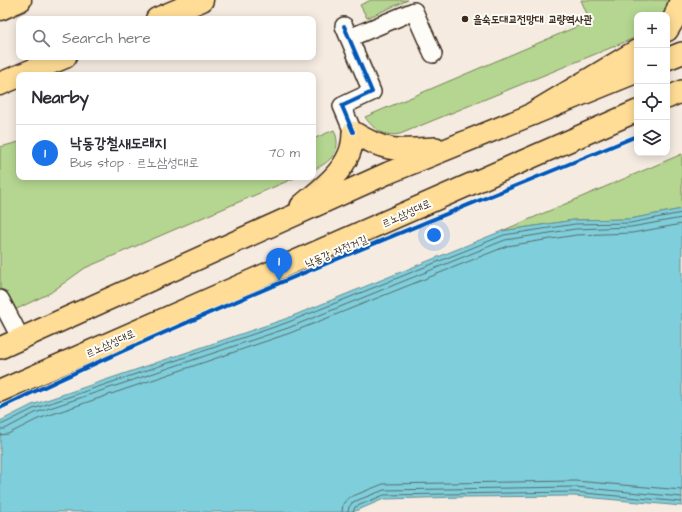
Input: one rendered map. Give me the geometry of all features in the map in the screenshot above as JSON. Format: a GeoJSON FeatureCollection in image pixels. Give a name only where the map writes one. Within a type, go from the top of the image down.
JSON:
{"type":"FeatureCollection","features":[{"type":"Feature","properties":{"kind":"highway"},"geometry":{"type":"LineString","coordinates":[[0,9],[20,0]]}},
{"type":"Feature","properties":{"kind":"highway"},"geometry":{"type":"LineString","coordinates":[[164,16],[202,0]]}},
{"type":"Feature","properties":{"kind":"highway"},"geometry":{"type":"LineString","coordinates":[[670,25],[675,17],[681,0]]}},
{"type":"Feature","properties":{"kind":"highway"},"geometry":{"type":"LineString","coordinates":[[532,114],[634,53]]}},
{"type":"Feature","properties":{"kind":"highway"},"geometry":{"type":"LineString","coordinates":[[28,72],[58,60]]}},
{"type":"Feature","properties":{"kind":"highway"},"geometry":{"type":"LineString","coordinates":[[0,84],[16,77]]}},
{"type":"Feature","properties":{"kind":"main road"},"geometry":{"type":"LineString","coordinates":[[670,59],[682,53]]}},
{"type":"Feature","properties":{"kind":"main road"},"geometry":{"type":"LineString","coordinates":[[0,348],[388,173],[634,73]]}},
{"type":"Feature","properties":{"kind":"main road"},"geometry":{"type":"LineString","coordinates":[[670,97],[682,92]]}},
{"type":"Feature","properties":{"kind":"main road","name":"르노삼성대로"},"geometry":{"type":"LineString","coordinates":[[0,391],[634,112]]}},
{"type":"Feature","properties":{"kind":"main road"},"geometry":{"type":"LineString","coordinates":[[287,219],[338,173],[350,153],[354,132],[377,145],[394,150],[454,146]]}},
{"type":"Feature","properties":{"kind":"street"},"geometry":{"type":"LineString","coordinates":[[354,132],[342,106],[372,92],[346,32],[414,10],[433,54]]}},
{"type":"Feature","properties":{"kind":"street"},"geometry":{"type":"LineString","coordinates":[[0,299],[21,339]]}},
{"type":"Feature","properties":{"kind":"green space"},"geometry":{"type":"Polygon","coordinates":[[[371,0],[408,0],[367,18],[360,5],[371,0]]]}},
{"type":"Feature","properties":{"kind":"green space"},"geometry":{"type":"Polygon","coordinates":[[[581,0],[674,0],[668,12],[634,12],[634,38],[400,134],[394,135],[380,132],[372,126],[365,117],[590,21],[581,0]]]}},
{"type":"Feature","properties":{"kind":"green space"},"geometry":{"type":"Polygon","coordinates":[[[334,130],[337,144],[334,154],[330,159],[316,168],[316,138],[334,130]]]}},
{"type":"Feature","properties":{"kind":"green space"},"geometry":{"type":"Polygon","coordinates":[[[16,143],[16,180],[290,180],[85,268],[50,293],[0,317],[0,147],[16,143]]]}},
{"type":"Feature","properties":{"kind":"green space"},"geometry":{"type":"Polygon","coordinates":[[[682,154],[682,209],[630,219],[574,220],[502,231],[682,154]]]}},
{"type":"Feature","properties":{"kind":"water"},"geometry":{"type":"Polygon","coordinates":[[[682,209],[682,506],[574,496],[384,499],[353,512],[0,512],[0,421],[32,405],[285,319],[502,231],[574,220],[630,219],[682,209]]]}},
{"type":"Feature","properties":{"kind":"cycle path"},"geometry":{"type":"LineString","coordinates":[[344,26],[372,92],[342,106],[353,132]]}},
{"type":"Feature","properties":{"kind":"cycle path","name":"낙동강 자전거길"},"geometry":{"type":"LineString","coordinates":[[0,408],[78,371],[237,301],[634,137]]}},
{"type":"Feature","properties":{"kind":"place","name":"을숙도대교전망대 교량역사관"},"geometry":{"type":"Point","coordinates":[465,19]}},
{"type":"Feature","properties":{"kind":"place","name":"낙동강철새도래지"},"geometry":{"type":"Point","coordinates":[279,281]}}]}
